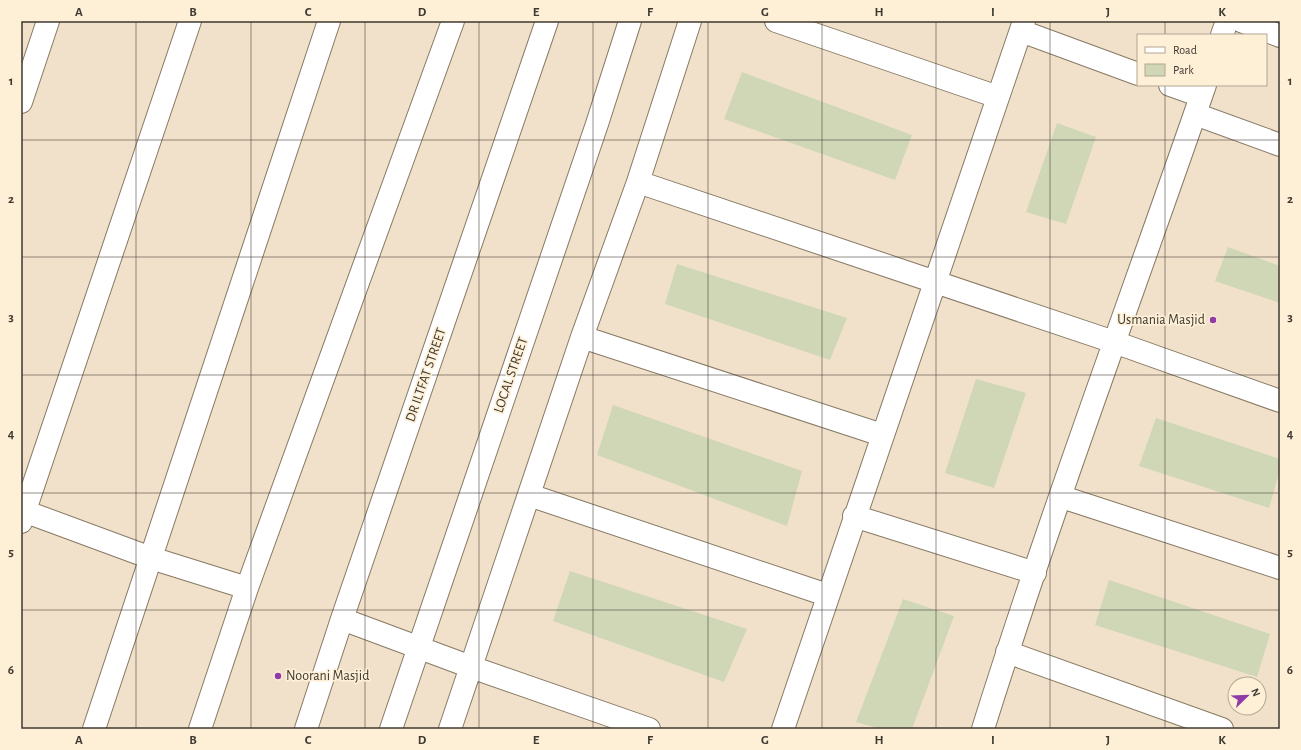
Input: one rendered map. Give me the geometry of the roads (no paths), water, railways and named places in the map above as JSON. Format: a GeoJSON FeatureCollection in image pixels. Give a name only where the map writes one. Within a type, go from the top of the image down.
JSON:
{"type":"FeatureCollection","features":[{"type":"Feature","properties":{"kind":"street"},"geometry":{"type":"LineString","coordinates":[[21,102],[48,21]]}},
{"type":"Feature","properties":{"kind":"street"},"geometry":{"type":"LineString","coordinates":[[190,21],[22,515],[246,588]]}},
{"type":"Feature","properties":{"kind":"street"},"geometry":{"type":"LineString","coordinates":[[94,729],[330,21]]}},
{"type":"Feature","properties":{"kind":"street"},"geometry":{"type":"LineString","coordinates":[[200,729],[246,588],[453,21]]}},
{"type":"Feature","properties":{"kind":"street","name":"DR ILTFAT STREET"},"geometry":{"type":"LineString","coordinates":[[306,729],[342,619],[547,21]]}},
{"type":"Feature","properties":{"kind":"street","name":"LOCAL STREET"},"geometry":{"type":"LineString","coordinates":[[391,729],[597,124],[630,21]]}},
{"type":"Feature","properties":{"kind":"street"},"geometry":{"type":"LineString","coordinates":[[450,729],[582,337],[638,182],[690,21]]}},
{"type":"Feature","properties":{"kind":"street"},"geometry":{"type":"LineString","coordinates":[[776,21],[998,97]]}},
{"type":"Feature","properties":{"kind":"street"},"geometry":{"type":"LineString","coordinates":[[1222,34],[1227,21]]}},
{"type":"Feature","properties":{"kind":"street"},"geometry":{"type":"LineString","coordinates":[[1241,21],[1280,36]]}},
{"type":"Feature","properties":{"kind":"street"},"geometry":{"type":"LineString","coordinates":[[783,729],[827,595],[1022,26],[1137,74]]}},
{"type":"Feature","properties":{"kind":"street"},"geometry":{"type":"LineString","coordinates":[[1172,86],[1200,99],[1280,145]]}},
{"type":"Feature","properties":{"kind":"street"},"geometry":{"type":"LineString","coordinates":[[983,729],[1007,652],[1200,99]]}},
{"type":"Feature","properties":{"kind":"street"},"geometry":{"type":"LineString","coordinates":[[638,182],[1114,342],[1280,401]]}},
{"type":"Feature","properties":{"kind":"street"},"geometry":{"type":"LineString","coordinates":[[582,337],[882,435]]}},
{"type":"Feature","properties":{"kind":"street"},"geometry":{"type":"LineString","coordinates":[[529,495],[827,595]]}},
{"type":"Feature","properties":{"kind":"street"},"geometry":{"type":"LineString","coordinates":[[1062,497],[1280,568]]}},
{"type":"Feature","properties":{"kind":"street"},"geometry":{"type":"LineString","coordinates":[[854,516],[1035,573]]}},
{"type":"Feature","properties":{"kind":"street"},"geometry":{"type":"LineString","coordinates":[[342,619],[471,667],[648,729]]}},
{"type":"Feature","properties":{"kind":"street"},"geometry":{"type":"LineString","coordinates":[[1007,652],[1222,729]]}},
{"type":"Feature","properties":{"kind":"place","name":"Usmania Masjid"},"geometry":{"type":"Point","coordinates":[1213,320]}},
{"type":"Feature","properties":{"kind":"place","name":"Noorani Masjid"},"geometry":{"type":"Point","coordinates":[278,676]}}]}
